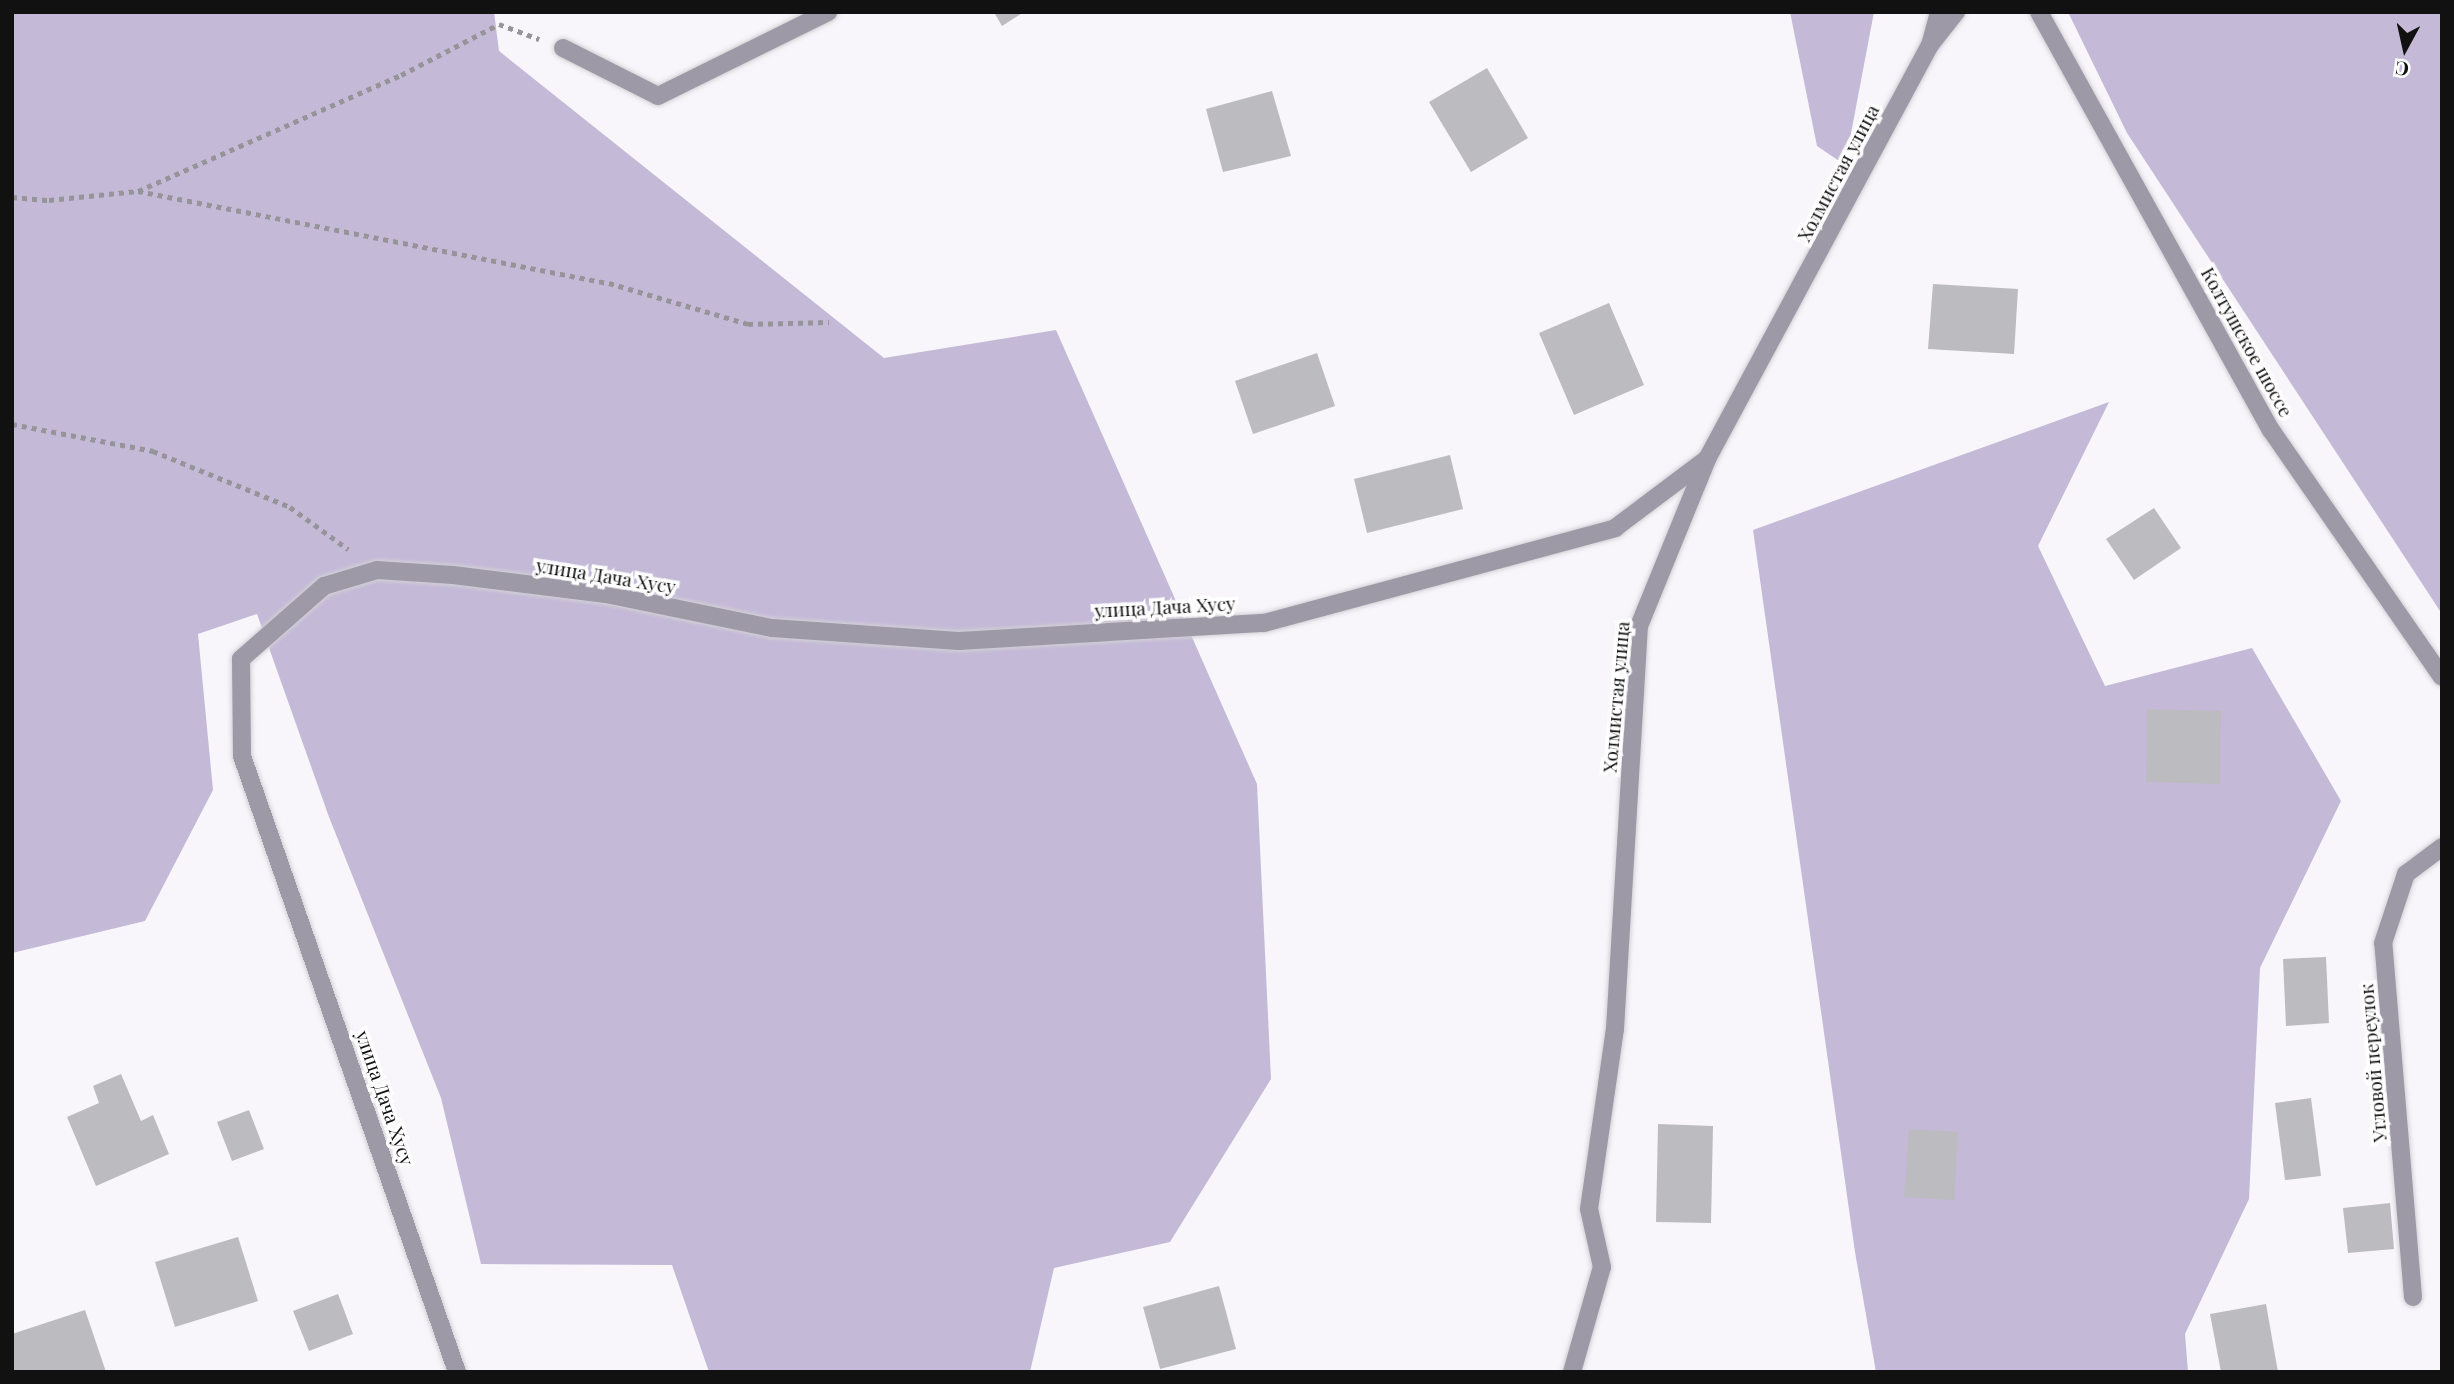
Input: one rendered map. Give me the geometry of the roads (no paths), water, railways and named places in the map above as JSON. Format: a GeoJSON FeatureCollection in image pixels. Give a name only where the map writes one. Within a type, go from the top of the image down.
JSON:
{"type":"FeatureCollection","features":[{"type":"Feature","properties":{"kind":"street"},"geometry":{"type":"LineString","coordinates":[[563,48],[658,96],[828,12]]}},
{"type":"Feature","properties":{"kind":"street"},"geometry":{"type":"LineString","coordinates":[[1930,46],[1939,12]]}},
{"type":"Feature","properties":{"kind":"street"},"geometry":{"type":"LineString","coordinates":[[1930,46],[1956,12]]}},
{"type":"Feature","properties":{"kind":"street","name":"Колтушское шоссе"},"geometry":{"type":"LineString","coordinates":[[2039,12],[2271,430],[2442,677]]}},
{"type":"Feature","properties":{"kind":"street","name":"Холмистая улица"},"geometry":{"type":"LineString","coordinates":[[1572,1372],[1602,1267],[1589,1209],[1615,1029],[1639,626],[1707,458],[1930,46]]}},
{"type":"Feature","properties":{"kind":"street","name":"улица Дача Хусу"},"geometry":{"type":"LineString","coordinates":[[457,1372],[242,756],[240,659],[324,586],[377,570],[453,575],[606,594],[772,628],[959,641],[1264,623],[1615,528],[1707,458]]}},
{"type":"Feature","properties":{"kind":"street","name":"Угловой переулок"},"geometry":{"type":"LineString","coordinates":[[2413,1297],[2383,943],[2406,874],[2442,847]]}}]}
